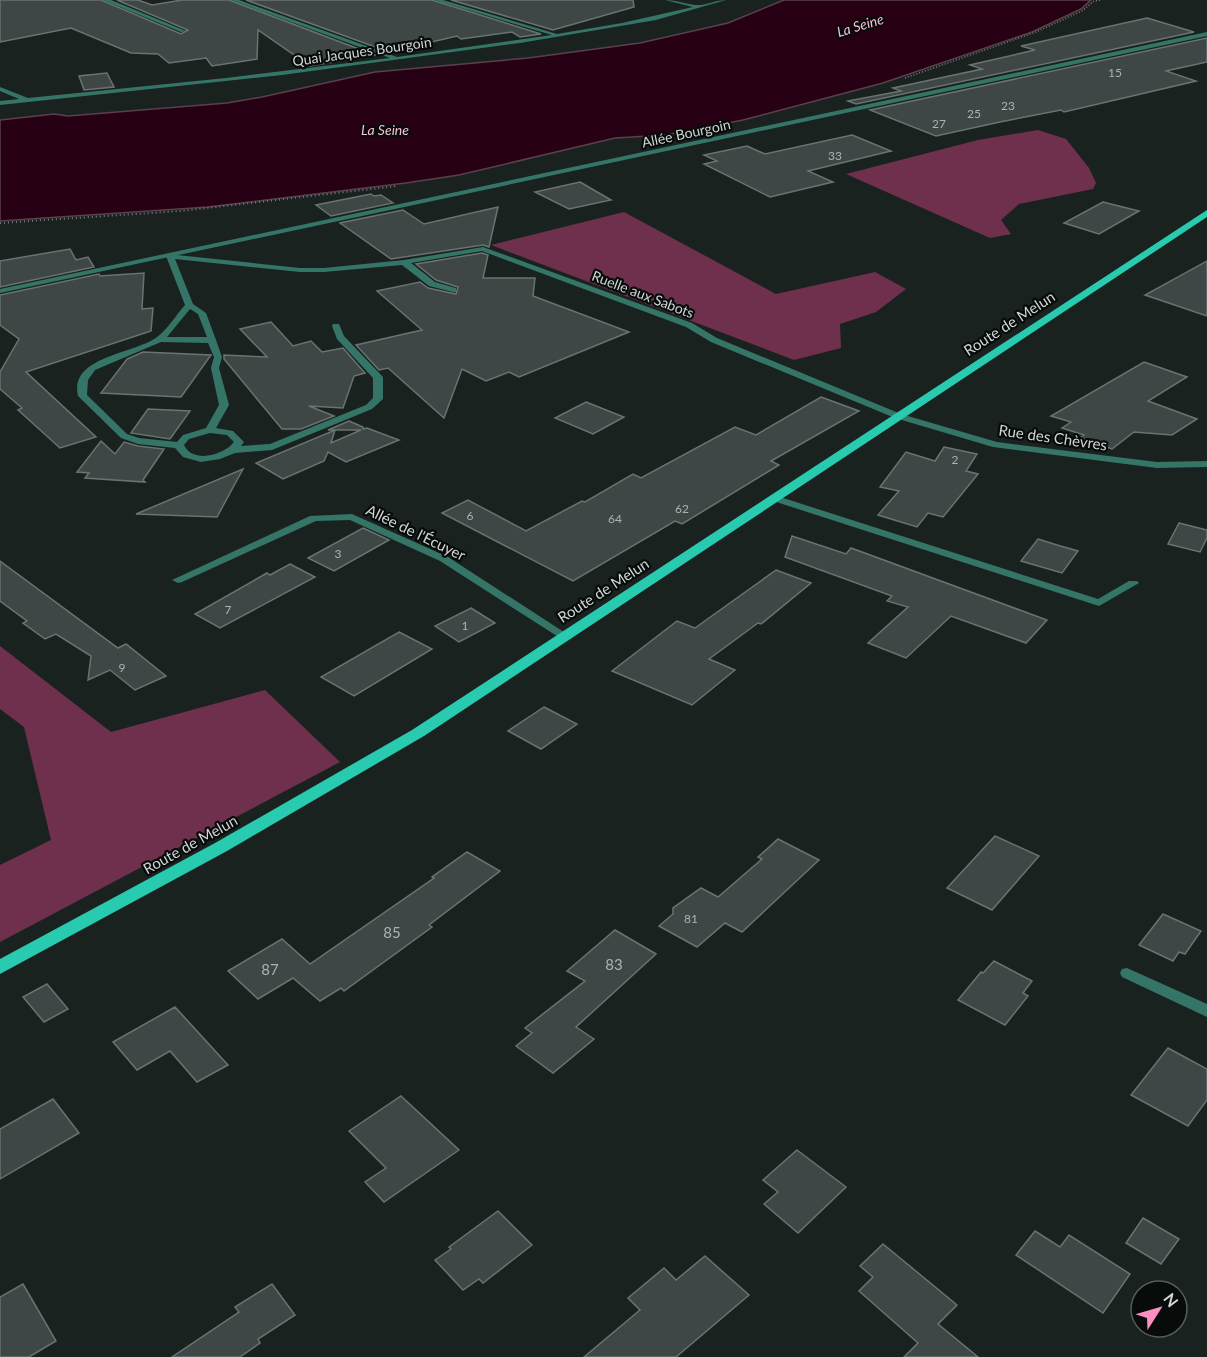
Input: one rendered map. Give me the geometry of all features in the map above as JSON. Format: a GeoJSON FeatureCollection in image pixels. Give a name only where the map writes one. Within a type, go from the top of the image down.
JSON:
{"type":"FeatureCollection","features":[{"type":"Feature","properties":{"kind":"main road","name":"Route de Melun"},"geometry":{"type":"LineString","coordinates":[[0,967],[221,847],[418,733],[1207,213]]}},
{"type":"Feature","properties":{"kind":"street"},"geometry":{"type":"LineString","coordinates":[[106,0],[183,31]]}},
{"type":"Feature","properties":{"kind":"street"},"geometry":{"type":"LineString","coordinates":[[234,0],[398,59]]}},
{"type":"Feature","properties":{"kind":"street"},"geometry":{"type":"LineString","coordinates":[[437,0],[559,36]]}},
{"type":"Feature","properties":{"kind":"street"},"geometry":{"type":"LineString","coordinates":[[668,0],[700,7]]}},
{"type":"Feature","properties":{"kind":"street","name":"Quai Jacques Bourgoin"},"geometry":{"type":"LineString","coordinates":[[0,103],[274,76],[398,59],[559,36],[700,7],[723,0]]}},
{"type":"Feature","properties":{"kind":"street","name":"Allée Bourgoin"},"geometry":{"type":"LineString","coordinates":[[170,256],[1207,34]]}},
{"type":"Feature","properties":{"kind":"street"},"geometry":{"type":"LineString","coordinates":[[0,89],[27,100]]}},
{"type":"Feature","properties":{"kind":"street","name":"Ruelle aux Sabots"},"geometry":{"type":"LineString","coordinates":[[170,256],[300,270],[324,270],[404,262],[483,249],[689,325],[714,340],[898,416]]}},
{"type":"Feature","properties":{"kind":"street"},"geometry":{"type":"LineString","coordinates":[[0,291],[76,273],[170,256],[189,305],[202,313],[218,357],[215,368],[224,405],[210,430]]}},
{"type":"Feature","properties":{"kind":"street"},"geometry":{"type":"LineString","coordinates":[[404,262],[432,284],[453,290]]}},
{"type":"Feature","properties":{"kind":"street"},"geometry":{"type":"LineString","coordinates":[[160,339],[189,305]]}},
{"type":"Feature","properties":{"kind":"street"},"geometry":{"type":"LineString","coordinates":[[179,445],[183,453],[198,458],[217,457],[233,450],[272,447],[369,407],[378,399],[378,377],[340,338],[336,326]]}},
{"type":"Feature","properties":{"kind":"street"},"geometry":{"type":"LineString","coordinates":[[212,340],[160,339],[92,368],[85,375],[81,390],[83,396],[124,436],[138,441],[179,445],[193,434],[210,430],[227,432],[239,442],[233,450]]}},
{"type":"Feature","properties":{"kind":"street","name":"Rue des Chèvres"},"geometry":{"type":"LineString","coordinates":[[898,416],[996,445],[1157,465],[1202,464]]}},
{"type":"Feature","properties":{"kind":"street"},"geometry":{"type":"LineString","coordinates":[[774,498],[1099,603],[1133,583]]}},
{"type":"Feature","properties":{"kind":"street","name":"Allée de l'Écuyer"},"geometry":{"type":"LineString","coordinates":[[178,580],[314,518],[352,517],[444,559],[564,636]]}},
{"type":"Feature","properties":{"kind":"street"},"geometry":{"type":"LineString","coordinates":[[1127,973],[1207,1011]]}},
{"type":"Feature","properties":{"kind":"path"},"geometry":{"type":"LineString","coordinates":[[900,79],[1062,22],[1088,9],[1094,1],[1101,0]]}},
{"type":"Feature","properties":{"kind":"path"},"geometry":{"type":"LineString","coordinates":[[0,223],[181,211],[404,185]]}},
{"type":"Feature","properties":{"kind":"shaded area"},"geometry":{"type":"Polygon","coordinates":[[[1038,130],[1066,139],[1089,168],[1096,183],[1093,189],[1019,204],[1001,220],[1011,234],[990,238],[846,174],[978,140],[1038,130]]]}},
{"type":"Feature","properties":{"kind":"shaded area"},"geometry":{"type":"Polygon","coordinates":[[[624,212],[776,294],[875,272],[906,289],[876,312],[840,324],[841,348],[794,360],[491,245],[624,212]]]}},
{"type":"Feature","properties":{"kind":"shaded area"},"geometry":{"type":"Polygon","coordinates":[[[0,646],[111,732],[265,690],[340,762],[0,942],[0,865],[51,840],[24,727],[0,709],[0,646]]]}},
{"type":"Feature","properties":{"kind":"water","name":"La Seine"},"geometry":{"type":"Polygon","coordinates":[[[784,0],[1091,0],[1081,9],[1032,32],[883,83],[743,120],[665,135],[615,138],[459,175],[406,183],[208,207],[0,221],[0,120],[54,114],[68,116],[227,103],[375,72],[528,58],[640,43],[728,23],[784,0]]]}},
{"type":"Feature","properties":{"kind":"building"},"geometry":{"type":"Polygon","coordinates":[[[0,0],[101,0],[181,34],[188,30],[117,0],[138,0],[152,5],[182,0],[229,0],[375,55],[310,66],[258,30],[257,59],[212,66],[206,58],[169,63],[158,54],[131,53],[71,28],[0,42],[0,0]]]}},
{"type":"Feature","properties":{"kind":"building"},"geometry":{"type":"Polygon","coordinates":[[[246,0],[432,0],[541,34],[520,37],[512,32],[461,39],[457,36],[389,52],[246,0]]]}},
{"type":"Feature","properties":{"kind":"building"},"geometry":{"type":"Polygon","coordinates":[[[451,0],[633,0],[634,7],[553,30],[451,0]]]}},
{"type":"Feature","properties":{"kind":"building"},"geometry":{"type":"Polygon","coordinates":[[[1147,18],[1194,32],[856,104],[848,101],[901,91],[893,88],[982,69],[970,65],[1035,50],[1021,46],[1147,18]]]}},
{"type":"Feature","properties":{"kind":"building"},"geometry":{"type":"Polygon","coordinates":[[[1207,38],[1207,62],[1166,71],[1196,81],[1064,112],[1061,110],[936,136],[870,110],[1207,38]]]}},
{"type":"Feature","properties":{"kind":"building"},"geometry":{"type":"Polygon","coordinates":[[[107,73],[114,87],[84,90],[79,76],[107,73]]]}},
{"type":"Feature","properties":{"kind":"building"},"geometry":{"type":"Polygon","coordinates":[[[852,135],[891,151],[808,171],[833,182],[770,197],[704,164],[717,161],[704,155],[747,146],[765,154],[852,135]]]}},
{"type":"Feature","properties":{"kind":"building"},"geometry":{"type":"Polygon","coordinates":[[[580,182],[611,200],[569,209],[535,192],[580,182]]]}},
{"type":"Feature","properties":{"kind":"building"},"geometry":{"type":"Polygon","coordinates":[[[371,194],[381,195],[393,203],[331,216],[316,205],[371,194]]]}},
{"type":"Feature","properties":{"kind":"building"},"geometry":{"type":"Polygon","coordinates":[[[1103,202],[1139,211],[1099,234],[1064,223],[1103,202]]]}},
{"type":"Feature","properties":{"kind":"building"},"geometry":{"type":"Polygon","coordinates":[[[498,207],[489,247],[483,245],[391,259],[340,223],[403,210],[424,224],[498,207]]]}},
{"type":"Feature","properties":{"kind":"building"},"geometry":{"type":"Polygon","coordinates":[[[70,249],[76,260],[88,257],[94,267],[0,287],[0,261],[70,249]]]}},
{"type":"Feature","properties":{"kind":"building"},"geometry":{"type":"Polygon","coordinates":[[[482,253],[488,255],[483,278],[535,278],[533,296],[629,332],[519,377],[509,372],[486,381],[462,369],[444,418],[388,368],[379,370],[356,345],[422,330],[377,291],[420,282],[428,288],[456,294],[458,287],[436,280],[416,264],[482,253]]]}},
{"type":"Feature","properties":{"kind":"building"},"geometry":{"type":"Polygon","coordinates":[[[1207,261],[1207,316],[1145,295],[1207,261]]]}},
{"type":"Feature","properties":{"kind":"building"},"geometry":{"type":"Polygon","coordinates":[[[144,273],[142,309],[153,308],[151,331],[26,372],[96,437],[60,448],[18,410],[22,408],[0,389],[0,372],[19,339],[0,325],[0,295],[99,274],[100,276],[144,273]]]}},
{"type":"Feature","properties":{"kind":"building"},"geometry":{"type":"Polygon","coordinates":[[[271,322],[293,346],[311,341],[322,352],[343,348],[365,373],[354,376],[343,408],[309,406],[334,416],[301,429],[282,429],[224,359],[224,355],[267,357],[240,329],[271,322]]]}},
{"type":"Feature","properties":{"kind":"building"},"geometry":{"type":"Polygon","coordinates":[[[143,352],[211,355],[181,397],[101,393],[127,359],[143,352]]]}},
{"type":"Feature","properties":{"kind":"building"},"geometry":{"type":"Polygon","coordinates":[[[1144,362],[1187,377],[1148,401],[1197,419],[1172,435],[1134,432],[1112,449],[1080,438],[1084,435],[1062,428],[1071,422],[1051,416],[1144,362]]]}},
{"type":"Feature","properties":{"kind":"building"},"geometry":{"type":"Polygon","coordinates":[[[821,397],[859,411],[771,461],[779,465],[682,524],[675,521],[573,581],[442,513],[468,500],[526,531],[582,501],[585,502],[633,474],[641,478],[735,427],[756,435],[821,397]]]}},
{"type":"Feature","properties":{"kind":"building"},"geometry":{"type":"Polygon","coordinates":[[[586,402],[624,417],[593,434],[555,418],[586,402]]]}},
{"type":"Feature","properties":{"kind":"building"},"geometry":{"type":"Polygon","coordinates":[[[148,409],[190,411],[170,439],[131,433],[148,409]]]}},
{"type":"Feature","properties":{"kind":"building"},"geometry":{"type":"Polygon","coordinates":[[[349,421],[363,429],[367,428],[399,440],[346,462],[328,452],[324,461],[283,479],[256,463],[335,430],[328,430],[349,421]],[[335,430],[331,443],[361,430],[335,430]]]}},
{"type":"Feature","properties":{"kind":"building"},"geometry":{"type":"Polygon","coordinates":[[[101,441],[115,454],[124,442],[164,449],[143,480],[145,482],[85,478],[89,473],[77,472],[101,441]]]}},
{"type":"Feature","properties":{"kind":"building"},"geometry":{"type":"Polygon","coordinates":[[[944,447],[977,454],[966,471],[978,474],[943,517],[928,513],[917,527],[878,515],[899,491],[880,487],[906,452],[935,461],[944,447]]]}},
{"type":"Feature","properties":{"kind":"building"},"geometry":{"type":"Polygon","coordinates":[[[243,469],[217,517],[136,514],[243,469]]]}},
{"type":"Feature","properties":{"kind":"building"},"geometry":{"type":"Polygon","coordinates":[[[1179,523],[1207,530],[1207,538],[1200,552],[1168,544],[1179,523]]]}},
{"type":"Feature","properties":{"kind":"building"},"geometry":{"type":"Polygon","coordinates":[[[363,528],[389,540],[334,571],[308,558],[363,528]]]}},
{"type":"Feature","properties":{"kind":"building"},"geometry":{"type":"Polygon","coordinates":[[[792,536],[846,554],[851,548],[1047,620],[1026,643],[951,616],[906,658],[868,643],[908,607],[887,601],[892,596],[785,557],[792,536]]]}},
{"type":"Feature","properties":{"kind":"building"},"geometry":{"type":"Polygon","coordinates":[[[1038,539],[1078,551],[1062,573],[1021,561],[1038,539]]]}},
{"type":"Feature","properties":{"kind":"building"},"geometry":{"type":"Polygon","coordinates":[[[0,561],[118,648],[126,644],[166,676],[135,690],[110,670],[88,680],[91,656],[56,634],[45,639],[23,623],[27,621],[0,601],[0,561]]]}},
{"type":"Feature","properties":{"kind":"building"},"geometry":{"type":"Polygon","coordinates":[[[290,564],[315,577],[220,628],[195,614],[267,573],[270,575],[290,564]]]}},
{"type":"Feature","properties":{"kind":"building"},"geometry":{"type":"Polygon","coordinates":[[[776,570],[811,583],[761,624],[758,623],[709,659],[735,670],[692,705],[612,671],[677,621],[695,628],[776,570]]]}},
{"type":"Feature","properties":{"kind":"building"},"geometry":{"type":"Polygon","coordinates":[[[471,608],[495,623],[459,642],[435,626],[471,608]]]}},
{"type":"Feature","properties":{"kind":"building"},"geometry":{"type":"Polygon","coordinates":[[[399,632],[432,649],[354,696],[321,677],[399,632]]]}},
{"type":"Feature","properties":{"kind":"building"},"geometry":{"type":"Polygon","coordinates":[[[544,707],[577,724],[541,749],[508,731],[544,707]]]}},
{"type":"Feature","properties":{"kind":"building"},"geometry":{"type":"Polygon","coordinates":[[[995,836],[1039,856],[992,910],[947,888],[995,836]]]}},
{"type":"Feature","properties":{"kind":"building"},"geometry":{"type":"Polygon","coordinates":[[[778,839],[819,860],[742,932],[725,923],[697,947],[659,926],[673,914],[673,908],[701,888],[718,897],[762,859],[758,857],[778,839]]]}},
{"type":"Feature","properties":{"kind":"building"},"geometry":{"type":"Polygon","coordinates":[[[467,852],[500,871],[429,925],[432,927],[344,991],[341,988],[320,1001],[293,978],[258,999],[228,971],[282,939],[310,964],[434,878],[432,877],[467,852]]]}},
{"type":"Feature","properties":{"kind":"building"},"geometry":{"type":"Polygon","coordinates":[[[1163,914],[1201,931],[1185,954],[1179,952],[1173,961],[1139,945],[1163,914]]]}},
{"type":"Feature","properties":{"kind":"building"},"geometry":{"type":"Polygon","coordinates":[[[615,930],[656,954],[576,1027],[594,1039],[553,1073],[516,1046],[532,1033],[525,1028],[585,981],[567,971],[615,930]]]}},
{"type":"Feature","properties":{"kind":"building"},"geometry":{"type":"Polygon","coordinates":[[[994,961],[1032,981],[1023,993],[1028,996],[1005,1025],[958,1000],[981,972],[983,973],[994,961]]]}},
{"type":"Feature","properties":{"kind":"building"},"geometry":{"type":"Polygon","coordinates":[[[47,984],[68,1009],[44,1022],[23,997],[47,984]]]}},
{"type":"Feature","properties":{"kind":"building"},"geometry":{"type":"Polygon","coordinates":[[[175,1007],[228,1065],[197,1082],[170,1051],[137,1070],[113,1042],[175,1007]]]}},
{"type":"Feature","properties":{"kind":"building"},"geometry":{"type":"Polygon","coordinates":[[[1168,1048],[1207,1069],[1207,1100],[1188,1126],[1131,1095],[1168,1048]]]}},
{"type":"Feature","properties":{"kind":"building"},"geometry":{"type":"Polygon","coordinates":[[[401,1096],[459,1150],[384,1202],[365,1182],[386,1168],[349,1131],[401,1096]]]}},
{"type":"Feature","properties":{"kind":"building"},"geometry":{"type":"Polygon","coordinates":[[[53,1099],[79,1133],[0,1179],[0,1129],[53,1099]]]}},
{"type":"Feature","properties":{"kind":"building"},"geometry":{"type":"Polygon","coordinates":[[[797,1150],[846,1187],[798,1233],[764,1204],[778,1192],[763,1180],[797,1150]]]}},
{"type":"Feature","properties":{"kind":"building"},"geometry":{"type":"Polygon","coordinates":[[[498,1211],[532,1245],[483,1283],[479,1279],[463,1290],[435,1260],[498,1211]]]}},
{"type":"Feature","properties":{"kind":"building"},"geometry":{"type":"Polygon","coordinates":[[[1143,1218],[1179,1239],[1161,1264],[1126,1243],[1143,1218]]]}},
{"type":"Feature","properties":{"kind":"building"},"geometry":{"type":"Polygon","coordinates":[[[1035,1231],[1060,1247],[1069,1235],[1130,1274],[1103,1313],[1016,1255],[1035,1231]]]}},
{"type":"Feature","properties":{"kind":"building"},"geometry":{"type":"Polygon","coordinates":[[[883,1244],[957,1305],[938,1324],[978,1357],[904,1357],[918,1343],[859,1291],[873,1277],[860,1266],[883,1244]]]}},
{"type":"Feature","properties":{"kind":"building"},"geometry":{"type":"Polygon","coordinates":[[[705,1256],[749,1295],[676,1357],[584,1357],[640,1310],[628,1298],[664,1268],[676,1280],[705,1256]]]}},
{"type":"Feature","properties":{"kind":"building"},"geometry":{"type":"Polygon","coordinates":[[[23,1284],[56,1341],[29,1357],[0,1357],[0,1297],[23,1284]]]}},
{"type":"Feature","properties":{"kind":"building"},"geometry":{"type":"Polygon","coordinates":[[[272,1284],[295,1315],[258,1339],[260,1343],[240,1357],[172,1357],[239,1312],[235,1307],[272,1284]]]}}]}
